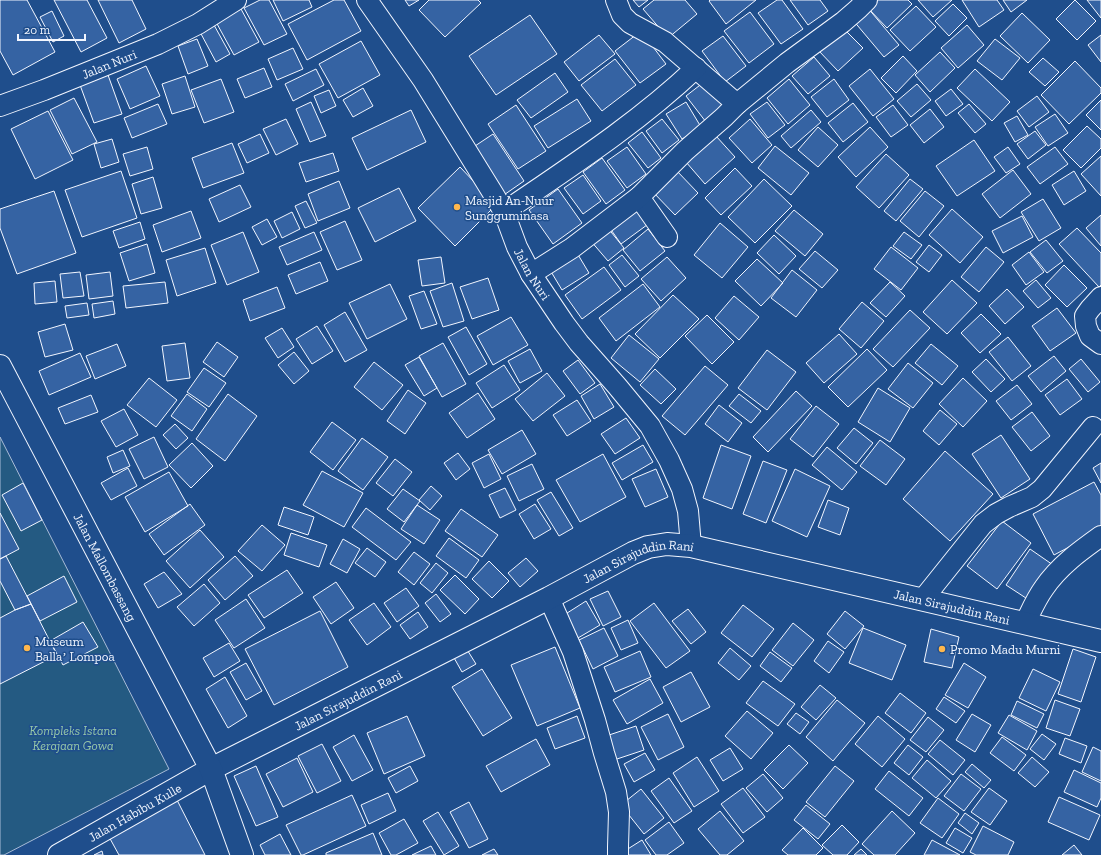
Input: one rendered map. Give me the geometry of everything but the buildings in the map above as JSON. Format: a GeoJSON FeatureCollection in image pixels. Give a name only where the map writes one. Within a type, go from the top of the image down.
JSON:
{"type":"FeatureCollection","features":[{"type":"Feature","properties":{"kind":"main road","name":"Jalan Mallombassang"},"geometry":{"type":"LineString","coordinates":[[0,366],[211,769],[242,855]]}},
{"type":"Feature","properties":{"kind":"main road","name":"Jalan Sirajuddin Rani"},"geometry":{"type":"LineString","coordinates":[[211,769],[549,598],[633,553],[648,547],[667,544],[691,546],[1101,641]]}},
{"type":"Feature","properties":{"kind":"main road","name":"Jalan Habibu Kulle"},"geometry":{"type":"LineString","coordinates":[[59,855],[211,769]]}},
{"type":"Feature","properties":{"kind":"street","name":"Jalan Nuri"},"geometry":{"type":"LineString","coordinates":[[0,106],[158,44],[198,24],[236,0]]}},
{"type":"Feature","properties":{"kind":"street","name":"Jalan Nuri"},"geometry":{"type":"LineString","coordinates":[[367,0],[423,80],[504,212],[517,247],[531,274],[579,343],[650,426],[669,460],[682,489],[688,511],[691,546]]}},
{"type":"Feature","properties":{"kind":"street"},"geometry":{"type":"LineString","coordinates":[[616,0],[622,14],[630,23],[666,42],[737,104]]}},
{"type":"Feature","properties":{"kind":"street"},"geometry":{"type":"LineString","coordinates":[[531,274],[572,248],[639,197],[737,104],[787,63],[843,22],[867,0]]}},
{"type":"Feature","properties":{"kind":"street"},"geometry":{"type":"LineString","coordinates":[[504,212],[633,121],[696,68]]}},
{"type":"Feature","properties":{"kind":"street"},"geometry":{"type":"LineString","coordinates":[[639,197],[667,237]]}},
{"type":"Feature","properties":{"kind":"street"},"geometry":{"type":"LineString","coordinates":[[1101,296],[1085,316],[1086,326],[1090,336],[1101,344]]}},
{"type":"Feature","properties":{"kind":"street"},"geometry":{"type":"LineString","coordinates":[[923,599],[983,524],[996,514],[1032,497],[1042,489],[1093,427]]}},
{"type":"Feature","properties":{"kind":"street"},"geometry":{"type":"LineString","coordinates":[[1025,623],[1044,587],[1056,572],[1072,556],[1101,536]]}},
{"type":"Feature","properties":{"kind":"street"},"geometry":{"type":"LineString","coordinates":[[549,598],[573,652],[616,792],[619,812],[618,855]]}},
{"type":"Feature","properties":{"kind":"green space","name":"Kompleks Istana Kerajaan Gowa"},"geometry":{"type":"Polygon","coordinates":[[[0,437],[169,769],[4,855],[0,855],[0,437]]]}},
{"type":"Feature","properties":{"kind":"place","name":"Masjid An-Nuur Sungguminasa"},"geometry":{"type":"Point","coordinates":[457,207]}},
{"type":"Feature","properties":{"kind":"place","name":"Museum Ballaʼ Lompoa"},"geometry":{"type":"Point","coordinates":[27,648]}},
{"type":"Feature","properties":{"kind":"place","name":"Promo Madu Murni"},"geometry":{"type":"Point","coordinates":[942,649]}}]}
